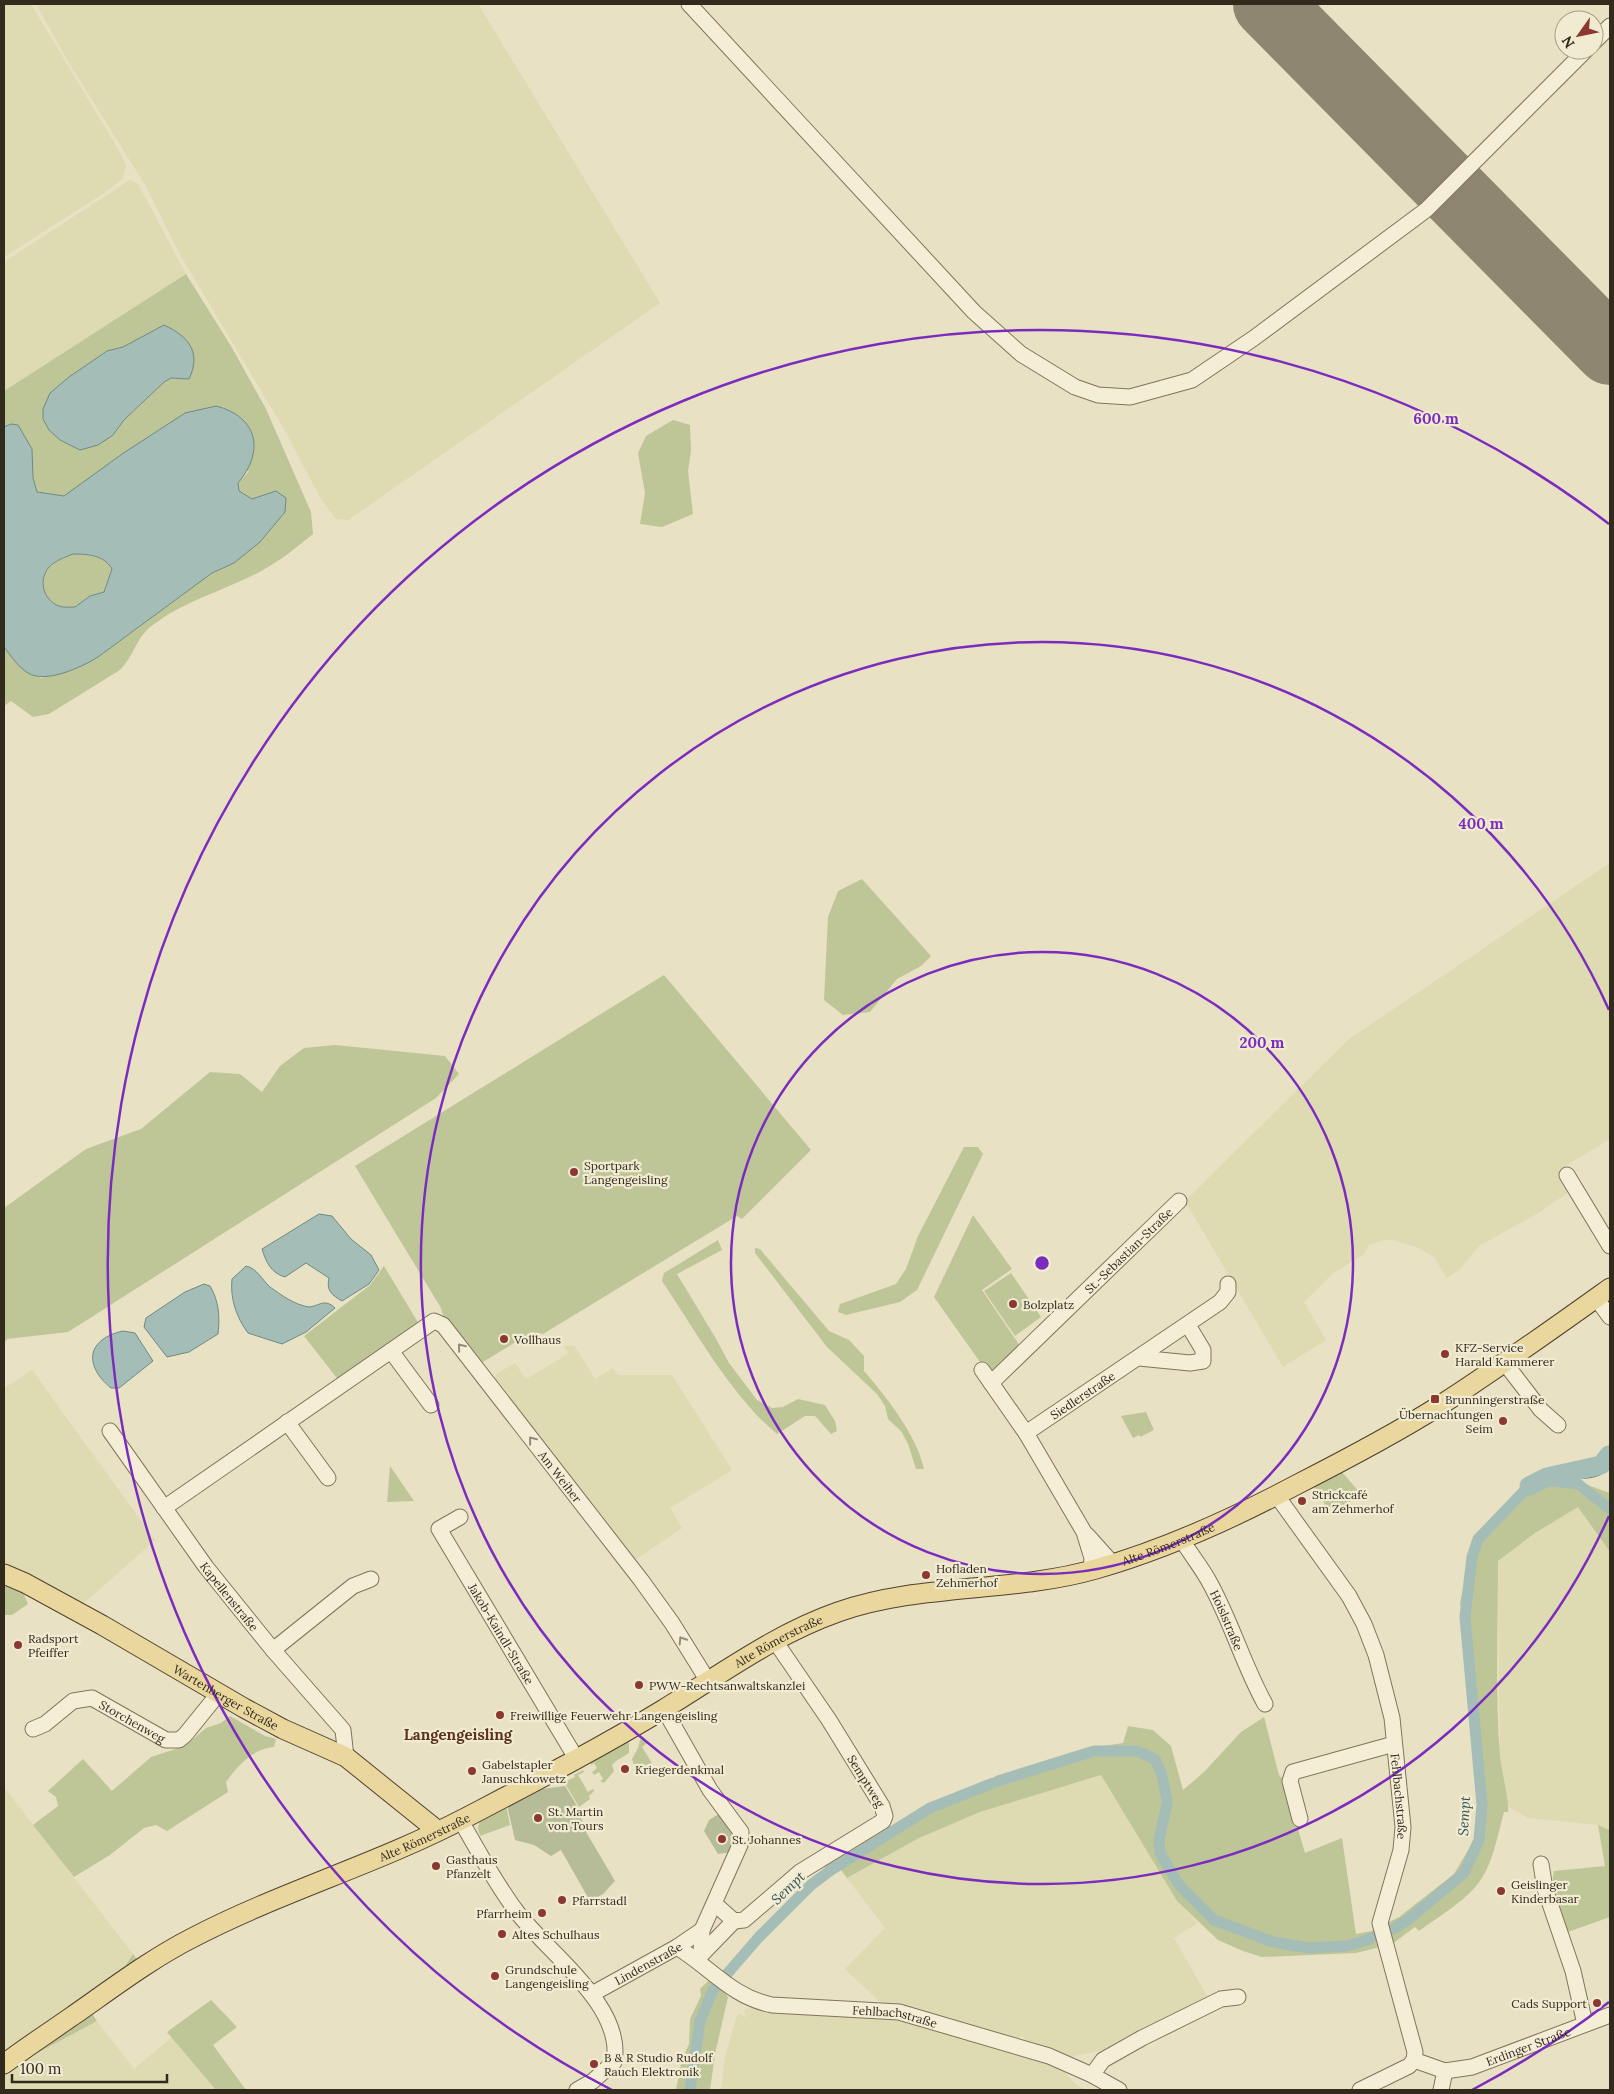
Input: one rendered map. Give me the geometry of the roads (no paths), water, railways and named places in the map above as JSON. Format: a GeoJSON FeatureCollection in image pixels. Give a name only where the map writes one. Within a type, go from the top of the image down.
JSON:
{"type":"FeatureCollection","features":[{"type":"Feature","properties":{"kind":"main road","name":"Alte Römerstraße"},"geometry":{"type":"LineString","coordinates":[[4,2064],[167,1951],[192,1937],[321,1880],[381,1858],[461,1820],[664,1709],[775,1641],[838,1612],[884,1600],[916,1594],[1050,1578],[1091,1570],[1182,1540],[1277,1496],[1393,1434],[1504,1362],[1603,1293]]}},
{"type":"Feature","properties":{"kind":"main road","name":"Wartenberger Straße"},"geometry":{"type":"LineString","coordinates":[[4,1574],[42,1592],[283,1729],[346,1757],[438,1831]]}},
{"type":"Feature","properties":{"kind":"street"},"geometry":{"type":"LineString","coordinates":[[689,4],[974,312],[1021,354],[1075,387],[1098,395],[1130,397],[1192,380],[1254,338],[1426,210],[1576,60]]}},
{"type":"Feature","properties":{"kind":"street"},"geometry":{"type":"LineString","coordinates":[[1567,1175],[1610,1246]]}},
{"type":"Feature","properties":{"kind":"street","name":"St.-Sebastian-Straße"},"geometry":{"type":"LineString","coordinates":[[992,1383],[1179,1201]]}},
{"type":"Feature","properties":{"kind":"street","name":"Siedlerstraße"},"geometry":{"type":"LineString","coordinates":[[1026,1433],[1188,1325],[1226,1296],[1228,1284]]}},
{"type":"Feature","properties":{"kind":"street"},"geometry":{"type":"LineString","coordinates":[[1603,1293],[1610,1317]]}},
{"type":"Feature","properties":{"kind":"street","name":"Am Weiher"},"geometry":{"type":"LineString","coordinates":[[164,1508],[434,1321],[443,1325],[484,1376],[641,1580],[672,1623],[708,1681]]}},
{"type":"Feature","properties":{"kind":"street"},"geometry":{"type":"LineString","coordinates":[[1139,1358],[1190,1364],[1203,1360],[1203,1350],[1188,1325]]}},
{"type":"Feature","properties":{"kind":"street"},"geometry":{"type":"LineString","coordinates":[[391,1351],[430,1405]]}},
{"type":"Feature","properties":{"kind":"street"},"geometry":{"type":"LineString","coordinates":[[1504,1362],[1541,1410],[1558,1425]]}},
{"type":"Feature","properties":{"kind":"street"},"geometry":{"type":"LineString","coordinates":[[982,1370],[1026,1433],[1084,1532],[1113,1564]]}},
{"type":"Feature","properties":{"kind":"street"},"geometry":{"type":"LineString","coordinates":[[287,1422],[328,1478]]}},
{"type":"Feature","properties":{"kind":"street","name":"Kapellenstraße"},"geometry":{"type":"LineString","coordinates":[[110,1431],[206,1567],[273,1650],[343,1730],[346,1757]]}},
{"type":"Feature","properties":{"kind":"street","name":"Fehlbachstraße"},"geometry":{"type":"LineString","coordinates":[[1277,1496],[1349,1596],[1364,1624],[1376,1655],[1392,1718],[1403,1827],[1402,1842],[1380,1923],[1416,2052],[1414,2060]]}},
{"type":"Feature","properties":{"kind":"street","name":"Jakob-Kaindl-Straße"},"geometry":{"type":"LineString","coordinates":[[460,1516],[440,1529],[576,1758]]}},
{"type":"Feature","properties":{"kind":"street"},"geometry":{"type":"LineString","coordinates":[[1084,1532],[1092,1558],[1091,1570]]}},
{"type":"Feature","properties":{"kind":"street","name":"Hoislstraße"},"geometry":{"type":"LineString","coordinates":[[1182,1540],[1210,1584],[1243,1654],[1250,1676],[1265,1704]]}},
{"type":"Feature","properties":{"kind":"street"},"geometry":{"type":"LineString","coordinates":[[273,1650],[353,1586],[371,1579]]}},
{"type":"Feature","properties":{"kind":"street","name":"Semptweg"},"geometry":{"type":"LineString","coordinates":[[734,1921],[744,1920],[755,1913],[800,1872],[882,1821],[885,1816],[882,1806],[829,1720],[775,1641]]}},
{"type":"Feature","properties":{"kind":"street","name":"Storchenweg"},"geometry":{"type":"LineString","coordinates":[[33,1729],[44,1724],[73,1701],[92,1698],[166,1740],[173,1741],[185,1736],[219,1693]]}},
{"type":"Feature","properties":{"kind":"street","name":"Lindenstraße"},"geometry":{"type":"LineString","coordinates":[[664,1709],[714,1796],[741,1832],[740,1845],[702,1930],[700,1957]]}},
{"type":"Feature","properties":{"kind":"street"},"geometry":{"type":"LineString","coordinates":[[1300,1819],[1290,1781],[1293,1772],[1394,1744]]}},
{"type":"Feature","properties":{"kind":"street"},"geometry":{"type":"LineString","coordinates":[[461,1820],[494,1880],[518,1914],[592,1994],[605,2014],[614,2036],[616,2054],[611,2067],[577,2090]]}},
{"type":"Feature","properties":{"kind":"street"},"geometry":{"type":"LineString","coordinates":[[1541,1864],[1544,1889],[1573,1971],[1585,2024]]}},
{"type":"Feature","properties":{"kind":"street"},"geometry":{"type":"LineString","coordinates":[[715,1904],[734,1921]]}},
{"type":"Feature","properties":{"kind":"street","name":"Lindenstraße"},"geometry":{"type":"LineString","coordinates":[[700,1957],[734,1921]]}},
{"type":"Feature","properties":{"kind":"street","name":"Lindenstraße"},"geometry":{"type":"LineString","coordinates":[[592,1994],[677,1947],[702,1930]]}},
{"type":"Feature","properties":{"kind":"street","name":"Fehlbachstraße"},"geometry":{"type":"LineString","coordinates":[[677,1947],[700,1957],[716,1975],[741,1996],[772,2006],[899,2012],[1031,2050],[1092,2075],[1119,2090]]}},
{"type":"Feature","properties":{"kind":"street"},"geometry":{"type":"LineString","coordinates":[[1092,2075],[1103,2060],[1142,2038],[1220,1999],[1238,1997]]}},
{"type":"Feature","properties":{"kind":"street","name":"Erdinger Straße"},"geometry":{"type":"LineString","coordinates":[[1414,2060],[1445,2071],[1472,2067],[1610,2015]]}},
{"type":"Feature","properties":{"kind":"street"},"geometry":{"type":"LineString","coordinates":[[1360,2090],[1409,2066],[1414,2060]]}},
{"type":"Feature","properties":{"kind":"street"},"geometry":{"type":"LineString","coordinates":[[1441,2090],[1445,2071]]}},
{"type":"Feature","properties":{"kind":"water"},"geometry":{"type":"Polygon","coordinates":[[[164,325],[180,334],[190,346],[194,361],[189,379],[171,378],[164,382],[124,420],[113,435],[98,445],[80,450],[60,440],[49,430],[43,419],[43,409],[50,393],[69,377],[107,351],[123,347],[164,325]]]}},
{"type":"Feature","properties":{"kind":"water"},"geometry":{"type":"Polygon","coordinates":[[[216,406],[230,411],[241,418],[249,427],[254,447],[247,471],[238,483],[239,491],[252,499],[276,491],[286,498],[285,512],[260,542],[234,563],[212,573],[98,657],[64,673],[44,677],[28,673],[18,665],[4,647],[4,427],[11,424],[18,425],[32,449],[33,478],[37,492],[64,496],[122,454],[185,413],[216,406]],[[73,554],[49,567],[44,578],[43,583],[46,594],[49,599],[59,606],[75,607],[90,596],[104,592],[112,569],[109,564],[100,558],[90,555],[73,554]]]}},
{"type":"Feature","properties":{"kind":"water"},"geometry":{"type":"Polygon","coordinates":[[[319,1214],[332,1216],[351,1239],[371,1255],[379,1270],[369,1284],[342,1301],[335,1297],[329,1289],[329,1278],[306,1263],[285,1277],[276,1273],[267,1263],[262,1249],[319,1214]]]}},
{"type":"Feature","properties":{"kind":"water"},"geometry":{"type":"Polygon","coordinates":[[[246,1266],[256,1272],[270,1287],[293,1302],[309,1307],[328,1303],[335,1308],[306,1332],[282,1344],[248,1333],[240,1320],[232,1293],[232,1279],[246,1266]]]}},
{"type":"Feature","properties":{"kind":"water"},"geometry":{"type":"Polygon","coordinates":[[[204,1284],[210,1286],[217,1303],[219,1315],[218,1334],[189,1352],[167,1357],[144,1327],[146,1318],[185,1292],[204,1284]]]}},
{"type":"Feature","properties":{"kind":"water"},"geometry":{"type":"Polygon","coordinates":[[[123,1331],[135,1333],[153,1361],[119,1388],[111,1388],[96,1371],[93,1354],[96,1346],[102,1340],[123,1331]]]}},
{"type":"Feature","properties":{"kind":"water"},"geometry":{"type":"Polygon","coordinates":[[[1605,1448],[1610,1456],[1610,1468],[1603,1473],[1590,1478],[1551,1476],[1559,1470],[1591,1462],[1605,1448]]]}},
{"type":"Feature","properties":{"kind":"waterway"},"geometry":{"type":"LineString","coordinates":[[1529,1486],[1547,1477],[1601,1465],[1609,1455]]}},
{"type":"Feature","properties":{"kind":"waterway","name":"Sempt"},"geometry":{"type":"LineString","coordinates":[[1167,1803],[1159,1840],[1160,1853],[1179,1885],[1214,1920],[1273,1942],[1309,1948],[1346,1946],[1364,1941],[1395,1928],[1409,1919],[1464,1873],[1479,1840],[1482,1805],[1465,1617],[1472,1557],[1478,1539],[1529,1486],[1552,1481],[1578,1484],[1610,1509]]}},
{"type":"Feature","properties":{"kind":"waterway","name":"Sempt"},"geometry":{"type":"LineString","coordinates":[[998,1781],[1094,1751],[1137,1751],[1155,1759],[1162,1775],[1167,1801]]}},
{"type":"Feature","properties":{"kind":"waterway","name":"Sempt"},"geometry":{"type":"LineString","coordinates":[[690,2090],[700,2021],[713,1990],[759,1937],[811,1885],[831,1870],[930,1808],[993,1783]]}},
{"type":"Feature","properties":{"kind":"place","name":"Sportpark Langengeisling"},"geometry":{"type":"Point","coordinates":[574,1172]}},
{"type":"Feature","properties":{"kind":"place","name":"Bolzplatz"},"geometry":{"type":"Point","coordinates":[1013,1304]}},
{"type":"Feature","properties":{"kind":"place","name":"Vollhaus"},"geometry":{"type":"Point","coordinates":[504,1339]}},
{"type":"Feature","properties":{"kind":"place","name":"KFZ-Service Harald Kammerer"},"geometry":{"type":"Point","coordinates":[1445,1354]}},
{"type":"Feature","properties":{"kind":"place","name":"Brunningerstraße"},"geometry":{"type":"Point","coordinates":[1435,1399]}},
{"type":"Feature","properties":{"kind":"place","name":"Übernachtungen Seim"},"geometry":{"type":"Point","coordinates":[1503,1421]}},
{"type":"Feature","properties":{"kind":"place","name":"Strickcafé am Zehmerhof"},"geometry":{"type":"Point","coordinates":[1302,1501]}},
{"type":"Feature","properties":{"kind":"place","name":"Hofladen Zehmerhof"},"geometry":{"type":"Point","coordinates":[926,1575]}},
{"type":"Feature","properties":{"kind":"place","name":"Radsport Pfeiffer"},"geometry":{"type":"Point","coordinates":[18,1645]}},
{"type":"Feature","properties":{"kind":"place","name":"PWW-Rechtsanwaltskanzlei"},"geometry":{"type":"Point","coordinates":[639,1685]}},
{"type":"Feature","properties":{"kind":"place","name":"Freiwillige Feuerwehr Langengeisling"},"geometry":{"type":"Point","coordinates":[500,1715]}},
{"type":"Feature","properties":{"kind":"place","name":"Kriegerdenkmal"},"geometry":{"type":"Point","coordinates":[625,1769]}},
{"type":"Feature","properties":{"kind":"place","name":"Gabelstapler Januschkowetz"},"geometry":{"type":"Point","coordinates":[472,1771]}},
{"type":"Feature","properties":{"kind":"place","name":"St. Martin von Tours"},"geometry":{"type":"Point","coordinates":[538,1818]}},
{"type":"Feature","properties":{"kind":"place","name":"St. Johannes"},"geometry":{"type":"Point","coordinates":[722,1839]}},
{"type":"Feature","properties":{"kind":"place","name":"Gasthaus Pfanzelt"},"geometry":{"type":"Point","coordinates":[436,1866]}},
{"type":"Feature","properties":{"kind":"place","name":"Geislinger Kinderbasar"},"geometry":{"type":"Point","coordinates":[1501,1891]}},
{"type":"Feature","properties":{"kind":"place","name":"Pfarrstadl"},"geometry":{"type":"Point","coordinates":[562,1900]}},
{"type":"Feature","properties":{"kind":"place","name":"Pfarrheim"},"geometry":{"type":"Point","coordinates":[542,1913]}},
{"type":"Feature","properties":{"kind":"place","name":"Altes Schulhaus"},"geometry":{"type":"Point","coordinates":[502,1934]}},
{"type":"Feature","properties":{"kind":"place","name":"Grundschule Langengeisling"},"geometry":{"type":"Point","coordinates":[495,1976]}},
{"type":"Feature","properties":{"kind":"place","name":"Cads Support"},"geometry":{"type":"Point","coordinates":[1597,2003]}},
{"type":"Feature","properties":{"kind":"place","name":"B & R Studio Rudolf Rauch Elektronik"},"geometry":{"type":"Point","coordinates":[594,2064]}},
{"type":"Feature","properties":{"kind":"district","name":"Langengeisling"},"geometry":{"type":"Point","coordinates":[458,1734]}}]}
